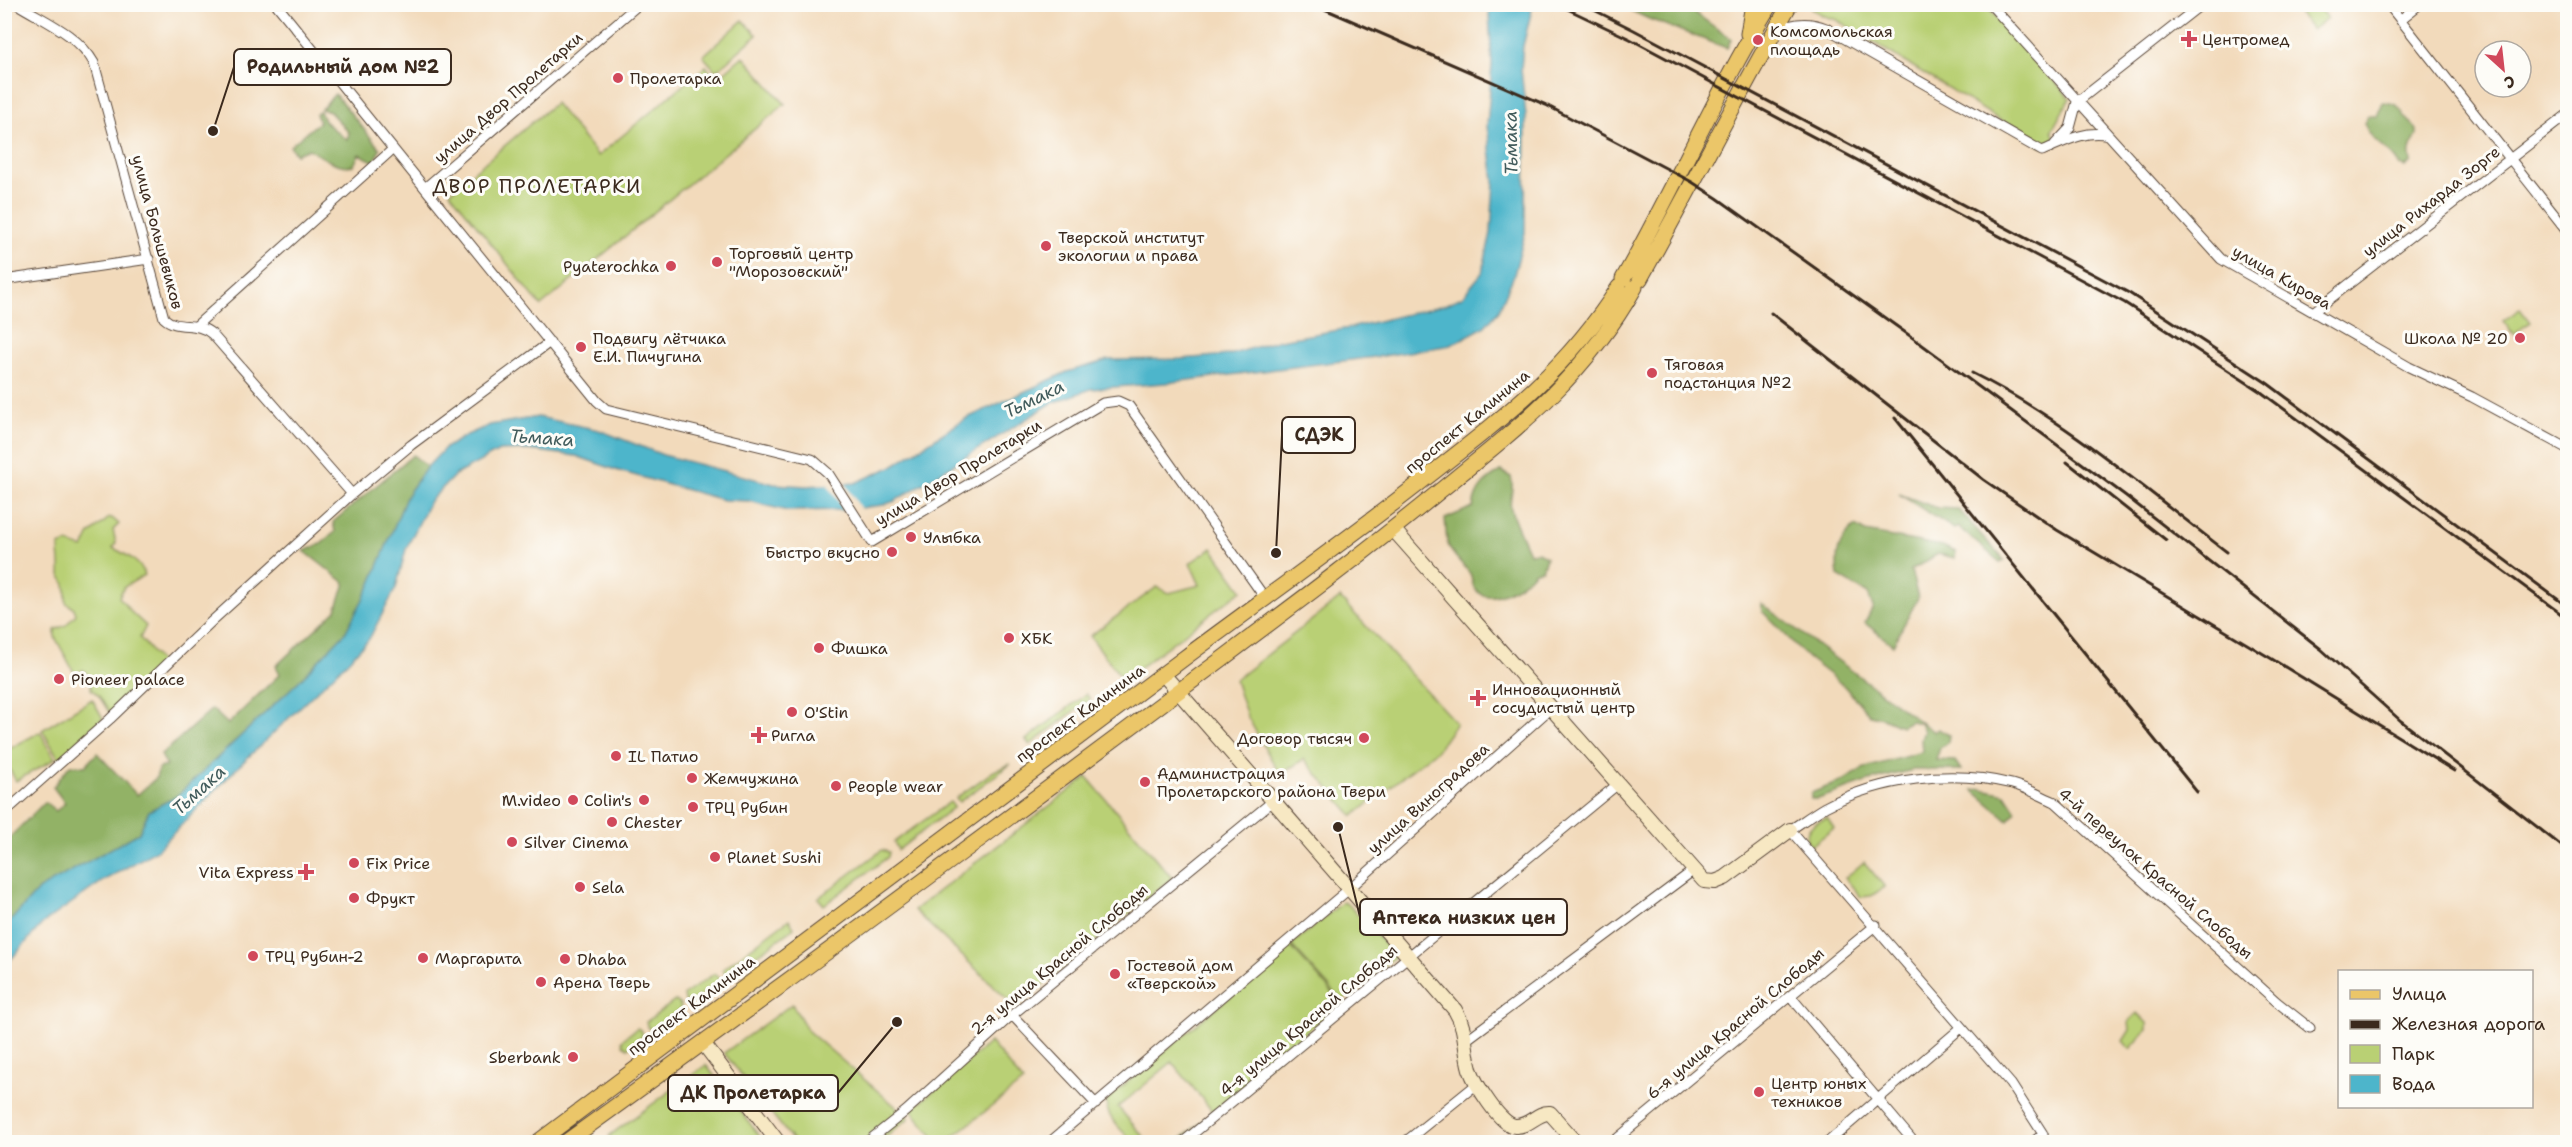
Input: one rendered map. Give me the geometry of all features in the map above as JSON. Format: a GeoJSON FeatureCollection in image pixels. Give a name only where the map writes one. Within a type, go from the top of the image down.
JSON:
{"type":"FeatureCollection","features":[{"type":"Feature","properties":{"kind":"main road"},"geometry":{"type":"LineString","coordinates":[[1719,116],[1744,46],[1753,4]]}},
{"type":"Feature","properties":{"kind":"main road"},"geometry":{"type":"LineString","coordinates":[[1744,46],[1770,4]]}},
{"type":"Feature","properties":{"kind":"main road"},"geometry":{"type":"LineString","coordinates":[[1719,116],[1790,4]]}},
{"type":"Feature","properties":{"kind":"main road","name":"проспект Калинина"},"geometry":{"type":"LineString","coordinates":[[538,1143],[1027,774],[1391,505],[1529,395],[1574,349],[1629,283],[1694,183],[1719,116]]}},
{"type":"Feature","properties":{"kind":"main road","name":"проспект Калинина"},"geometry":{"type":"LineString","coordinates":[[566,1143],[1179,692],[1393,530],[1527,420],[1559,390],[1601,340],[1629,283]]}},
{"type":"Feature","properties":{"kind":"main road"},"geometry":{"type":"LineString","coordinates":[[1391,505],[1388,518],[1393,530]]}},
{"type":"Feature","properties":{"kind":"main road"},"geometry":{"type":"LineString","coordinates":[[1265,598],[1269,612],[1266,626]]}},
{"type":"Feature","properties":{"kind":"main road"},"geometry":{"type":"LineString","coordinates":[[1027,774],[1032,788],[1030,802]]}},
{"type":"Feature","properties":{"kind":"main road"},"geometry":{"type":"LineString","coordinates":[[699,1022],[699,1035],[704,1043]]}},
{"type":"Feature","properties":{"kind":"street","name":"улица Большевиков"},"geometry":{"type":"LineString","coordinates":[[17,4],[72,37],[94,63],[163,316],[174,324],[197,325],[213,334],[352,494]]}},
{"type":"Feature","properties":{"kind":"street","name":"улица Двор Пролетарки"},"geometry":{"type":"LineString","coordinates":[[276,4],[599,403],[609,410],[807,457],[820,464],[829,474],[872,542],[1103,403],[1118,400],[1129,406],[1265,598]]}},
{"type":"Feature","properties":{"kind":"street","name":"улица Двор Пролетарки"},"geometry":{"type":"LineString","coordinates":[[425,188],[639,4]]}},
{"type":"Feature","properties":{"kind":"street","name":"улица Кирова"},"geometry":{"type":"LineString","coordinates":[[1990,4],[2076,102],[2221,259],[2409,367],[2472,397],[2568,449]]}},
{"type":"Feature","properties":{"kind":"street"},"geometry":{"type":"LineString","coordinates":[[2042,152],[2066,134],[2073,121],[2076,102],[2202,4]]}},
{"type":"Feature","properties":{"kind":"street"},"geometry":{"type":"LineString","coordinates":[[2388,4],[2568,232]]}},
{"type":"Feature","properties":{"kind":"street"},"geometry":{"type":"LineString","coordinates":[[2400,20],[2420,4]]}},
{"type":"Feature","properties":{"kind":"street"},"geometry":{"type":"LineString","coordinates":[[1774,32],[1798,23],[1809,23],[1826,28],[2042,152]]}},
{"type":"Feature","properties":{"kind":"street","name":"улица Рихарда Зорге"},"geometry":{"type":"LineString","coordinates":[[2313,312],[2568,114]]}},
{"type":"Feature","properties":{"kind":"street"},"geometry":{"type":"LineString","coordinates":[[2042,152],[2089,133],[2097,132],[2108,135]]}},
{"type":"Feature","properties":{"kind":"street"},"geometry":{"type":"LineString","coordinates":[[197,325],[393,149]]}},
{"type":"Feature","properties":{"kind":"street"},"geometry":{"type":"LineString","coordinates":[[4,280],[149,259]]}},
{"type":"Feature","properties":{"kind":"street"},"geometry":{"type":"LineString","coordinates":[[4,813],[101,727],[212,621],[352,494],[411,445],[550,342]]}},
{"type":"Feature","properties":{"kind":"street","name":"4-й переулок Красной Слободы"},"geometry":{"type":"LineString","coordinates":[[1393,530],[1704,881],[1722,880],[1825,807],[1853,796],[1915,779],[1968,778],[2015,785],[2055,802],[2277,1002],[2310,1028]]}},
{"type":"Feature","properties":{"kind":"street"},"geometry":{"type":"LineString","coordinates":[[1163,674],[1455,1010],[1462,1024],[1468,1061],[1477,1084],[1506,1123],[1522,1125],[1544,1113],[1550,1113],[1576,1143]]}},
{"type":"Feature","properties":{"kind":"street","name":"улица Виноградова"},"geometry":{"type":"LineString","coordinates":[[1050,1143],[1349,889],[1551,708]]}},
{"type":"Feature","properties":{"kind":"street","name":"4-я улица Красной Слободы"},"geometry":{"type":"LineString","coordinates":[[1183,1143],[1618,784]]}},
{"type":"Feature","properties":{"kind":"street","name":"2-я улица Красной Слободы"},"geometry":{"type":"LineString","coordinates":[[867,1143],[906,1111],[1012,1015],[1273,801]]}},
{"type":"Feature","properties":{"kind":"street"},"geometry":{"type":"LineString","coordinates":[[1790,830],[1876,926],[2011,1084],[2043,1134],[2033,1143]]}},
{"type":"Feature","properties":{"kind":"street"},"geometry":{"type":"LineString","coordinates":[[1466,1040],[1694,870]]}},
{"type":"Feature","properties":{"kind":"street","name":"6-я улица Красной Слободы"},"geometry":{"type":"LineString","coordinates":[[1613,1143],[1876,926]]}},
{"type":"Feature","properties":{"kind":"street"},"geometry":{"type":"LineString","coordinates":[[1791,997],[1914,1143]]}},
{"type":"Feature","properties":{"kind":"street"},"geometry":{"type":"LineString","coordinates":[[1012,1015],[1096,1104]]}},
{"type":"Feature","properties":{"kind":"street"},"geometry":{"type":"LineString","coordinates":[[1828,1143],[1961,1028]]}},
{"type":"Feature","properties":{"kind":"street"},"geometry":{"type":"LineString","coordinates":[[704,1043],[778,1143]]}},
{"type":"Feature","properties":{"kind":"street"},"geometry":{"type":"LineString","coordinates":[[1405,1143],[1477,1084]]}},
{"type":"Feature","properties":{"kind":"green space"},"geometry":{"type":"Polygon","coordinates":[[[1619,5],[1684,5],[1731,39],[1727,48],[1649,19],[1619,5]]]}},
{"type":"Feature","properties":{"kind":"green space"},"geometry":{"type":"Polygon","coordinates":[[[1812,5],[1985,5],[2070,98],[2052,130],[2055,140],[2042,146],[1837,20],[1812,9],[1812,5]]]}},
{"type":"Feature","properties":{"kind":"green space"},"geometry":{"type":"Polygon","coordinates":[[[2294,5],[2316,5],[2327,18],[2312,30],[2294,5]]]}},
{"type":"Feature","properties":{"kind":"green space"},"geometry":{"type":"Polygon","coordinates":[[[743,20],[757,35],[716,71],[703,56],[743,20]]]}},
{"type":"Feature","properties":{"kind":"green space"},"geometry":{"type":"Polygon","coordinates":[[[743,56],[785,104],[541,306],[450,192],[555,103],[598,156],[706,66],[717,79],[743,56]]]}},
{"type":"Feature","properties":{"kind":"green space"},"geometry":{"type":"Polygon","coordinates":[[[335,94],[380,149],[375,162],[359,154],[354,165],[343,165],[331,162],[309,149],[296,154],[290,146],[319,122],[316,114],[320,111],[324,121],[347,140],[349,133],[330,112],[321,109],[335,94]]]}},
{"type":"Feature","properties":{"kind":"green space"},"geometry":{"type":"Polygon","coordinates":[[[2383,102],[2397,106],[2415,126],[2417,135],[2410,151],[2411,162],[2405,167],[2399,165],[2391,154],[2371,136],[2364,123],[2368,116],[2377,116],[2383,102]]]}},
{"type":"Feature","properties":{"kind":"green space"},"geometry":{"type":"Polygon","coordinates":[[[2520,309],[2530,322],[2513,334],[2503,321],[2520,309]]]}},
{"type":"Feature","properties":{"kind":"green space"},"geometry":{"type":"Polygon","coordinates":[[[413,455],[427,467],[407,495],[370,586],[345,633],[300,680],[177,796],[149,811],[139,833],[39,889],[5,927],[5,842],[45,802],[56,811],[65,803],[53,787],[70,765],[85,766],[97,753],[137,795],[156,778],[159,768],[167,766],[161,755],[212,709],[228,724],[280,674],[276,666],[336,610],[345,583],[304,551],[321,544],[335,532],[333,522],[413,455]]]}},
{"type":"Feature","properties":{"kind":"green space"},"geometry":{"type":"Polygon","coordinates":[[[1501,471],[1511,477],[1511,509],[1529,553],[1538,552],[1546,557],[1542,570],[1535,571],[1507,592],[1490,596],[1475,589],[1470,574],[1451,550],[1447,542],[1445,519],[1473,507],[1476,495],[1482,486],[1501,471]]]}},
{"type":"Feature","properties":{"kind":"green space"},"geometry":{"type":"Polygon","coordinates":[[[1899,494],[1937,508],[1958,509],[2004,560],[2000,562],[1958,527],[1954,529],[1899,494]]]}},
{"type":"Feature","properties":{"kind":"green space"},"geometry":{"type":"Polygon","coordinates":[[[109,518],[119,524],[113,530],[116,543],[113,548],[136,562],[145,575],[124,587],[119,597],[146,626],[140,638],[161,663],[159,669],[111,715],[99,696],[91,689],[91,678],[83,670],[75,674],[55,637],[55,630],[66,625],[76,614],[74,608],[66,603],[65,585],[60,575],[59,546],[67,543],[83,548],[90,534],[109,518]]]}},
{"type":"Feature","properties":{"kind":"green space"},"geometry":{"type":"Polygon","coordinates":[[[1855,526],[1865,532],[1942,546],[1956,552],[1955,558],[1938,554],[1911,570],[1918,598],[1893,645],[1865,623],[1873,607],[1868,594],[1838,576],[1837,561],[1841,542],[1855,526]]]}},
{"type":"Feature","properties":{"kind":"green space"},"geometry":{"type":"Polygon","coordinates":[[[1212,548],[1242,590],[1123,680],[1090,636],[1157,587],[1169,593],[1200,585],[1190,563],[1212,548]]]}},
{"type":"Feature","properties":{"kind":"green space"},"geometry":{"type":"Polygon","coordinates":[[[1340,598],[1456,723],[1437,750],[1353,816],[1304,759],[1280,775],[1246,714],[1235,680],[1340,598]]]}},
{"type":"Feature","properties":{"kind":"green space"},"geometry":{"type":"Polygon","coordinates":[[[1761,603],[1934,732],[1938,729],[1949,735],[1948,742],[1940,748],[1936,760],[1955,761],[1961,770],[1913,770],[1869,781],[1818,799],[1811,799],[1811,793],[1845,780],[1862,769],[1922,752],[1921,739],[1924,731],[1920,723],[1910,721],[1901,726],[1870,715],[1844,686],[1808,658],[1762,611],[1761,603]]]}},
{"type":"Feature","properties":{"kind":"green space"},"geometry":{"type":"Polygon","coordinates":[[[1086,694],[1090,699],[1030,745],[1026,740],[1086,694]]]}},
{"type":"Feature","properties":{"kind":"green space"},"geometry":{"type":"Polygon","coordinates":[[[92,699],[103,718],[59,759],[42,730],[92,699]]]}},
{"type":"Feature","properties":{"kind":"green space"},"geometry":{"type":"Polygon","coordinates":[[[40,732],[55,759],[16,781],[5,761],[5,751],[40,732]]]}},
{"type":"Feature","properties":{"kind":"green space"},"geometry":{"type":"Polygon","coordinates":[[[1011,764],[959,802],[956,798],[994,771],[1011,764]]]}},
{"type":"Feature","properties":{"kind":"green space"},"geometry":{"type":"Polygon","coordinates":[[[1087,777],[1172,878],[1016,1007],[914,910],[1087,777]]]}},
{"type":"Feature","properties":{"kind":"green space"},"geometry":{"type":"Polygon","coordinates":[[[1982,789],[2005,794],[2016,811],[2008,820],[1973,790],[1982,789]]]}},
{"type":"Feature","properties":{"kind":"green space"},"geometry":{"type":"Polygon","coordinates":[[[950,802],[954,807],[898,850],[894,842],[950,802]]]}},
{"type":"Feature","properties":{"kind":"green space"},"geometry":{"type":"Polygon","coordinates":[[[1827,818],[1834,828],[1811,846],[1806,840],[1808,831],[1815,823],[1827,818]]]}},
{"type":"Feature","properties":{"kind":"green space"},"geometry":{"type":"Polygon","coordinates":[[[882,850],[889,852],[888,857],[824,905],[818,898],[882,850]]]}},
{"type":"Feature","properties":{"kind":"green space"},"geometry":{"type":"Polygon","coordinates":[[[1864,862],[1885,887],[1871,896],[1861,897],[1845,878],[1864,862]]]}},
{"type":"Feature","properties":{"kind":"green space"},"geometry":{"type":"Polygon","coordinates":[[[1343,902],[1349,905],[1396,956],[1342,1001],[1291,945],[1343,902]]]}},
{"type":"Feature","properties":{"kind":"green space"},"geometry":{"type":"Polygon","coordinates":[[[789,919],[794,928],[728,976],[725,974],[723,969],[789,919]]]}},
{"type":"Feature","properties":{"kind":"green space"},"geometry":{"type":"Polygon","coordinates":[[[1290,946],[1341,1002],[1180,1142],[1177,1142],[1213,1112],[1172,1062],[1118,1107],[1148,1142],[1133,1142],[1111,1117],[1107,1099],[1290,946]]]}},
{"type":"Feature","properties":{"kind":"green space"},"geometry":{"type":"Polygon","coordinates":[[[714,974],[719,977],[720,982],[690,1003],[685,1001],[684,995],[714,974]]]}},
{"type":"Feature","properties":{"kind":"green space"},"geometry":{"type":"Polygon","coordinates":[[[675,1001],[680,1004],[681,1009],[652,1030],[648,1028],[646,1022],[675,1001]]]}},
{"type":"Feature","properties":{"kind":"green space"},"geometry":{"type":"Polygon","coordinates":[[[792,1004],[808,1031],[909,1118],[880,1142],[794,1142],[724,1053],[792,1004]]]}},
{"type":"Feature","properties":{"kind":"green space"},"geometry":{"type":"Polygon","coordinates":[[[2137,1013],[2147,1023],[2147,1030],[2130,1049],[2123,1041],[2130,1030],[2129,1022],[2137,1013]]]}},
{"type":"Feature","properties":{"kind":"green space"},"geometry":{"type":"Polygon","coordinates":[[[637,1028],[642,1031],[643,1036],[628,1048],[623,1045],[622,1040],[637,1028]]]}},
{"type":"Feature","properties":{"kind":"green space"},"geometry":{"type":"Polygon","coordinates":[[[990,1042],[1023,1082],[946,1142],[938,1142],[911,1110],[990,1042]]]}},
{"type":"Feature","properties":{"kind":"green space"},"geometry":{"type":"Polygon","coordinates":[[[706,1065],[764,1142],[614,1142],[609,1136],[706,1065]]]}},
{"type":"Feature","properties":{"kind":"water","name":"Тьмака"},"geometry":{"type":"Polygon","coordinates":[[[1492,5],[1533,5],[1523,46],[1521,69],[1526,116],[1525,233],[1514,275],[1499,310],[1484,327],[1451,345],[1383,356],[1165,383],[1091,389],[1052,403],[895,501],[846,510],[787,511],[749,501],[723,500],[619,471],[576,456],[529,450],[499,451],[455,475],[430,501],[406,549],[396,588],[369,639],[347,662],[235,770],[157,850],[103,881],[42,924],[5,966],[5,927],[39,889],[139,833],[149,811],[177,796],[300,680],[345,633],[370,586],[407,495],[427,467],[445,448],[467,435],[490,425],[538,417],[599,430],[663,455],[774,484],[806,486],[855,483],[891,467],[965,419],[1067,372],[1108,360],[1181,359],[1229,355],[1280,340],[1350,328],[1444,305],[1462,297],[1482,273],[1491,233],[1494,180],[1487,126],[1492,65],[1489,14],[1492,5]]]}},
{"type":"Feature","properties":{"kind":"pier"},"geometry":{"type":"Polygon","coordinates":[[[843,480],[862,511],[846,513],[825,481],[843,480]]]}},
{"type":"Feature","properties":{"kind":"railway"},"geometry":{"type":"LineString","coordinates":[[1313,4],[1546,105],[1692,182],[1717,198],[1913,338],[2126,496],[2321,649],[2401,721],[2568,851]]}},
{"type":"Feature","properties":{"kind":"railway"},"geometry":{"type":"LineString","coordinates":[[1557,4],[1630,39],[2125,303],[2261,392],[2568,619]]}},
{"type":"Feature","properties":{"kind":"railway"},"geometry":{"type":"LineString","coordinates":[[1582,4],[2129,293],[2267,383],[2568,607]]}},
{"type":"Feature","properties":{"kind":"railway"},"geometry":{"type":"LineString","coordinates":[[1771,313],[1984,480],[2057,530],[2454,771]]}},
{"type":"Feature","properties":{"kind":"railway"},"geometry":{"type":"LineString","coordinates":[[1972,373],[2006,391],[2072,433],[2227,552]]}},
{"type":"Feature","properties":{"kind":"railway"},"geometry":{"type":"LineString","coordinates":[[1895,418],[2197,792]]}},
{"type":"Feature","properties":{"kind":"railway"},"geometry":{"type":"LineString","coordinates":[[2067,462],[2166,540]]}},
{"type":"Feature","properties":{"kind":"place","name":"Центромед"},"geometry":{"type":"Point","coordinates":[2189,39]}},
{"type":"Feature","properties":{"kind":"place","name":"Комсомольская площадь"},"geometry":{"type":"Point","coordinates":[1758,40]}},
{"type":"Feature","properties":{"kind":"place","name":"Пролетарка"},"geometry":{"type":"Point","coordinates":[618,78]}},
{"type":"Feature","properties":{"kind":"place","name":"Родильный дом №2"},"geometry":{"type":"Point","coordinates":[213,131]}},
{"type":"Feature","properties":{"kind":"place","name":"Тверской институт экологии и права"},"geometry":{"type":"Point","coordinates":[1046,246]}},
{"type":"Feature","properties":{"kind":"place","name":"Торговый центр \"Морозовский\""},"geometry":{"type":"Point","coordinates":[717,262]}},
{"type":"Feature","properties":{"kind":"place","name":"Pyaterochka"},"geometry":{"type":"Point","coordinates":[671,266]}},
{"type":"Feature","properties":{"kind":"place","name":"Школа № 20"},"geometry":{"type":"Point","coordinates":[2520,338]}},
{"type":"Feature","properties":{"kind":"place","name":"Подвигу лётчика Е.И. Пичугина"},"geometry":{"type":"Point","coordinates":[581,347]}},
{"type":"Feature","properties":{"kind":"place","name":"Тяговая подстанция №2"},"geometry":{"type":"Point","coordinates":[1652,373]}},
{"type":"Feature","properties":{"kind":"place","name":"Улыбка"},"geometry":{"type":"Point","coordinates":[911,537]}},
{"type":"Feature","properties":{"kind":"place","name":"Быстро вкусно"},"geometry":{"type":"Point","coordinates":[892,552]}},
{"type":"Feature","properties":{"kind":"place","name":"СДЭК"},"geometry":{"type":"Point","coordinates":[1276,553]}},
{"type":"Feature","properties":{"kind":"place","name":"ХБК"},"geometry":{"type":"Point","coordinates":[1009,638]}},
{"type":"Feature","properties":{"kind":"place","name":"Фишка"},"geometry":{"type":"Point","coordinates":[819,648]}},
{"type":"Feature","properties":{"kind":"place","name":"Pioneer palace"},"geometry":{"type":"Point","coordinates":[59,679]}},
{"type":"Feature","properties":{"kind":"place","name":"Инновационный сосудистый центр"},"geometry":{"type":"Point","coordinates":[1478,698]}},
{"type":"Feature","properties":{"kind":"place","name":"O'Stin"},"geometry":{"type":"Point","coordinates":[792,712]}},
{"type":"Feature","properties":{"kind":"place","name":"Ригла"},"geometry":{"type":"Point","coordinates":[759,735]}},
{"type":"Feature","properties":{"kind":"place","name":"Договор тысяч"},"geometry":{"type":"Point","coordinates":[1364,738]}},
{"type":"Feature","properties":{"kind":"place","name":"IL Патио"},"geometry":{"type":"Point","coordinates":[616,756]}},
{"type":"Feature","properties":{"kind":"place","name":"Жемчужина"},"geometry":{"type":"Point","coordinates":[692,778]}},
{"type":"Feature","properties":{"kind":"place","name":"Администрация Пролетарского района Твери"},"geometry":{"type":"Point","coordinates":[1145,782]}},
{"type":"Feature","properties":{"kind":"place","name":"People wear"},"geometry":{"type":"Point","coordinates":[836,786]}},
{"type":"Feature","properties":{"kind":"place","name":"M.video"},"geometry":{"type":"Point","coordinates":[573,800]}},
{"type":"Feature","properties":{"kind":"place","name":"Colin's"},"geometry":{"type":"Point","coordinates":[644,800]}},
{"type":"Feature","properties":{"kind":"place","name":"ТРЦ Рубин"},"geometry":{"type":"Point","coordinates":[693,807]}},
{"type":"Feature","properties":{"kind":"place","name":"Chester"},"geometry":{"type":"Point","coordinates":[612,822]}},
{"type":"Feature","properties":{"kind":"place","name":"Аптека низких цен"},"geometry":{"type":"Point","coordinates":[1338,827]}},
{"type":"Feature","properties":{"kind":"place","name":"Silver Cinema"},"geometry":{"type":"Point","coordinates":[512,842]}},
{"type":"Feature","properties":{"kind":"place","name":"Planet Sushi"},"geometry":{"type":"Point","coordinates":[715,857]}},
{"type":"Feature","properties":{"kind":"place","name":"Fix Price"},"geometry":{"type":"Point","coordinates":[354,863]}},
{"type":"Feature","properties":{"kind":"place","name":"Vita Express"},"geometry":{"type":"Point","coordinates":[306,872]}},
{"type":"Feature","properties":{"kind":"place","name":"Sela"},"geometry":{"type":"Point","coordinates":[580,887]}},
{"type":"Feature","properties":{"kind":"place","name":"Фрукт"},"geometry":{"type":"Point","coordinates":[354,898]}},
{"type":"Feature","properties":{"kind":"place","name":"ТРЦ Рубин-2"},"geometry":{"type":"Point","coordinates":[253,956]}},
{"type":"Feature","properties":{"kind":"place","name":"Маргарита"},"geometry":{"type":"Point","coordinates":[423,958]}},
{"type":"Feature","properties":{"kind":"place","name":"Dhaba"},"geometry":{"type":"Point","coordinates":[565,959]}},
{"type":"Feature","properties":{"kind":"place","name":"Гостевой дом «Тверской»"},"geometry":{"type":"Point","coordinates":[1115,974]}},
{"type":"Feature","properties":{"kind":"place","name":"Арена Тверь"},"geometry":{"type":"Point","coordinates":[541,982]}},
{"type":"Feature","properties":{"kind":"place","name":"ДК Пролетарка"},"geometry":{"type":"Point","coordinates":[897,1022]}},
{"type":"Feature","properties":{"kind":"place","name":"Sberbank"},"geometry":{"type":"Point","coordinates":[573,1057]}},
{"type":"Feature","properties":{"kind":"place","name":"Центр юных техников"},"geometry":{"type":"Point","coordinates":[1759,1092]}},
{"type":"Feature","properties":{"kind":"district","name":"ДВОР ПРОЛЕТАРКИ"},"geometry":{"type":"Point","coordinates":[537,186]}}]}
